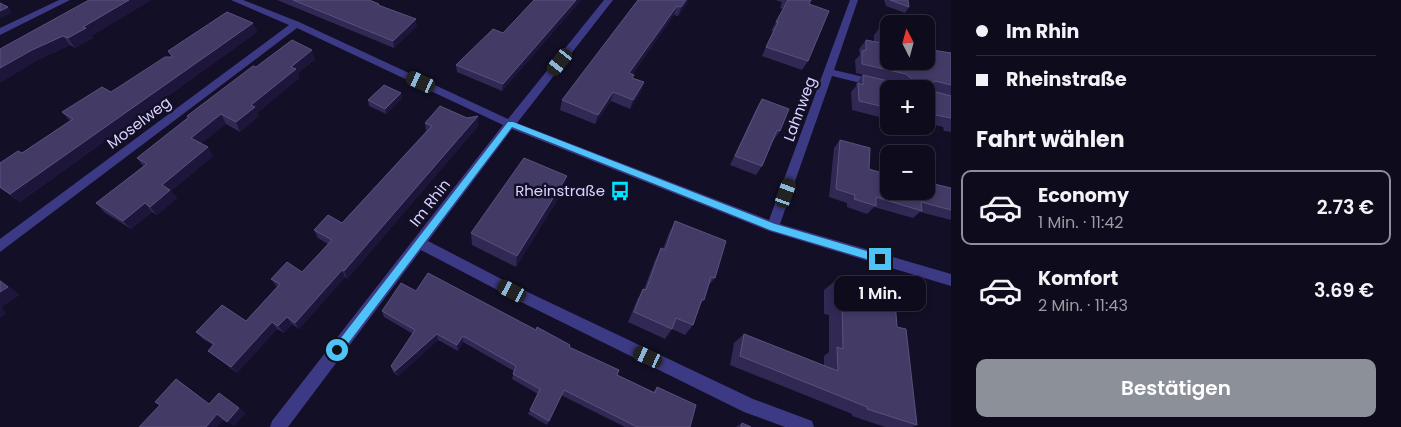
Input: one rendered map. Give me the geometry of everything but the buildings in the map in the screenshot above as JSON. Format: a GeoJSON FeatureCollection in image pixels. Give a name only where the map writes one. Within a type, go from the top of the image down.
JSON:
{"type":"FeatureCollection","features":[{"type":"Feature","properties":{"kind":"street"},"geometry":{"type":"LineString","coordinates":[[0,32],[66,0]]}},
{"type":"Feature","properties":{"kind":"street"},"geometry":{"type":"LineString","coordinates":[[235,0],[296,24],[510,124],[773,227],[951,280]]}},
{"type":"Feature","properties":{"kind":"street","name":"Im Rhin"},"geometry":{"type":"LineString","coordinates":[[278,427],[510,124],[609,0]]}},
{"type":"Feature","properties":{"kind":"street","name":"Lahnweg"},"geometry":{"type":"LineString","coordinates":[[773,227],[830,72],[854,0]]}},
{"type":"Feature","properties":{"kind":"street","name":"Moselweg"},"geometry":{"type":"LineString","coordinates":[[0,246],[296,24]]}},
{"type":"Feature","properties":{"kind":"street"},"geometry":{"type":"LineString","coordinates":[[830,72],[880,84]]}},
{"type":"Feature","properties":{"kind":"street"},"geometry":{"type":"LineString","coordinates":[[419,243],[512,291],[750,406],[806,427]]}},
{"type":"Feature","properties":{"kind":"place","name":"Rheinstraße"},"geometry":{"type":"Point","coordinates":[620,191]}},
{"type":"Feature","properties":{"kind":"route"},"geometry":{"type":"LineString","coordinates":[[337,350],[510,124],[773,227],[880,259]]}}]}
